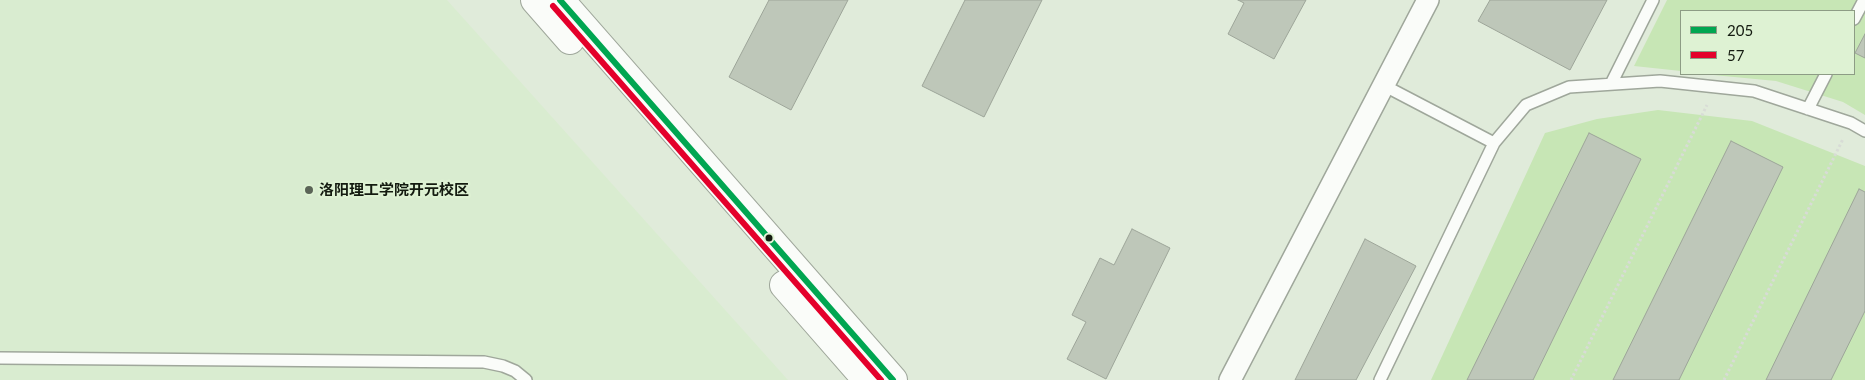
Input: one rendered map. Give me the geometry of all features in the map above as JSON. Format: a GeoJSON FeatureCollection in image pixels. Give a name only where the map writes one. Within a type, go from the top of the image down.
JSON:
{"type":"FeatureCollection","features":[{"type":"Feature","properties":{"kind":"street"},"geometry":{"type":"LineString","coordinates":[[535,0],[867,380]]}},
{"type":"Feature","properties":{"kind":"street"},"geometry":{"type":"LineString","coordinates":[[560,0],[893,380]]}},
{"type":"Feature","properties":{"kind":"street"},"geometry":{"type":"LineString","coordinates":[[1230,380],[1428,0]]}},
{"type":"Feature","properties":{"kind":"lane"},"geometry":{"type":"LineString","coordinates":[[1611,84],[1653,0]]}},
{"type":"Feature","properties":{"kind":"lane"},"geometry":{"type":"LineString","coordinates":[[1855,18],[1864,0]]}},
{"type":"Feature","properties":{"kind":"lane"},"geometry":{"type":"LineString","coordinates":[[1808,108],[1825,75]]}},
{"type":"Feature","properties":{"kind":"lane"},"geometry":{"type":"LineString","coordinates":[[1380,380],[1494,143],[1526,104],[1569,87],[1660,81],[1754,91],[1851,123],[1865,131]]}},
{"type":"Feature","properties":{"kind":"lane"},"geometry":{"type":"LineString","coordinates":[[1383,85],[1494,143]]}},
{"type":"Feature","properties":{"kind":"lane"},"geometry":{"type":"LineString","coordinates":[[0,358],[484,362],[515,371],[526,380]]}},
{"type":"Feature","properties":{"kind":"path"},"geometry":{"type":"LineString","coordinates":[[1571,380],[1715,87]]}},
{"type":"Feature","properties":{"kind":"path"},"geometry":{"type":"LineString","coordinates":[[1724,380],[1851,123]]}},
{"type":"Feature","properties":{"kind":"shaded area","name":"洛阳理工学院开元校区"},"geometry":{"type":"Polygon","coordinates":[[[0,0],[447,0],[788,380],[0,380],[0,0]]]}},
{"type":"Feature","properties":{"kind":"green space"},"geometry":{"type":"Polygon","coordinates":[[[1667,0],[1865,0],[1865,115],[1843,102],[1776,81],[1713,75],[1855,75],[1855,10],[1680,10],[1680,71],[1634,66],[1667,0]]]}},
{"type":"Feature","properties":{"kind":"green space"},"geometry":{"type":"Polygon","coordinates":[[[1658,110],[1752,121],[1865,166],[1865,380],[1431,380],[1545,133],[1597,119],[1658,110]]]}},
{"type":"Feature","properties":{"kind":"building"},"geometry":{"type":"Polygon","coordinates":[[[769,0],[848,0],[791,110],[729,77],[769,0]]]}},
{"type":"Feature","properties":{"kind":"building"},"geometry":{"type":"Polygon","coordinates":[[[965,0],[1042,0],[984,117],[922,86],[965,0]]]}},
{"type":"Feature","properties":{"kind":"building"},"geometry":{"type":"Polygon","coordinates":[[[1238,0],[1306,0],[1274,59],[1228,34],[1244,3],[1238,0]]]}},
{"type":"Feature","properties":{"kind":"building"},"geometry":{"type":"Polygon","coordinates":[[[1490,0],[1607,0],[1570,70],[1478,21],[1490,0]]]}},
{"type":"Feature","properties":{"kind":"building"},"geometry":{"type":"Polygon","coordinates":[[[1865,34],[1865,58],[1855,53],[1865,34]]]}},
{"type":"Feature","properties":{"kind":"building"},"geometry":{"type":"Polygon","coordinates":[[[1589,133],[1641,159],[1533,380],[1467,380],[1589,133]]]}},
{"type":"Feature","properties":{"kind":"building"},"geometry":{"type":"Polygon","coordinates":[[[1731,141],[1783,167],[1679,380],[1613,380],[1731,141]]]}},
{"type":"Feature","properties":{"kind":"building"},"geometry":{"type":"Polygon","coordinates":[[[1859,189],[1865,192],[1865,311],[1831,380],[1766,380],[1859,189]]]}},
{"type":"Feature","properties":{"kind":"building"},"geometry":{"type":"Polygon","coordinates":[[[1132,229],[1170,248],[1106,379],[1067,359],[1086,322],[1072,315],[1100,258],[1114,265],[1132,229]]]}},
{"type":"Feature","properties":{"kind":"building"},"geometry":{"type":"Polygon","coordinates":[[[1365,239],[1416,266],[1356,380],[1295,380],[1365,239]]]}},
{"type":"Feature","properties":{"kind":"transit line","name":"205"},"geometry":{"type":"LineString","coordinates":[[560,0],[893,380]]}},
{"type":"Feature","properties":{"kind":"transit line","name":"57"},"geometry":{"type":"LineString","coordinates":[[553,6],[881,380]]}},
{"type":"Feature","properties":{"kind":"place","name":"洛阳理工学院开元校区"},"geometry":{"type":"Point","coordinates":[309,190]}}]}
